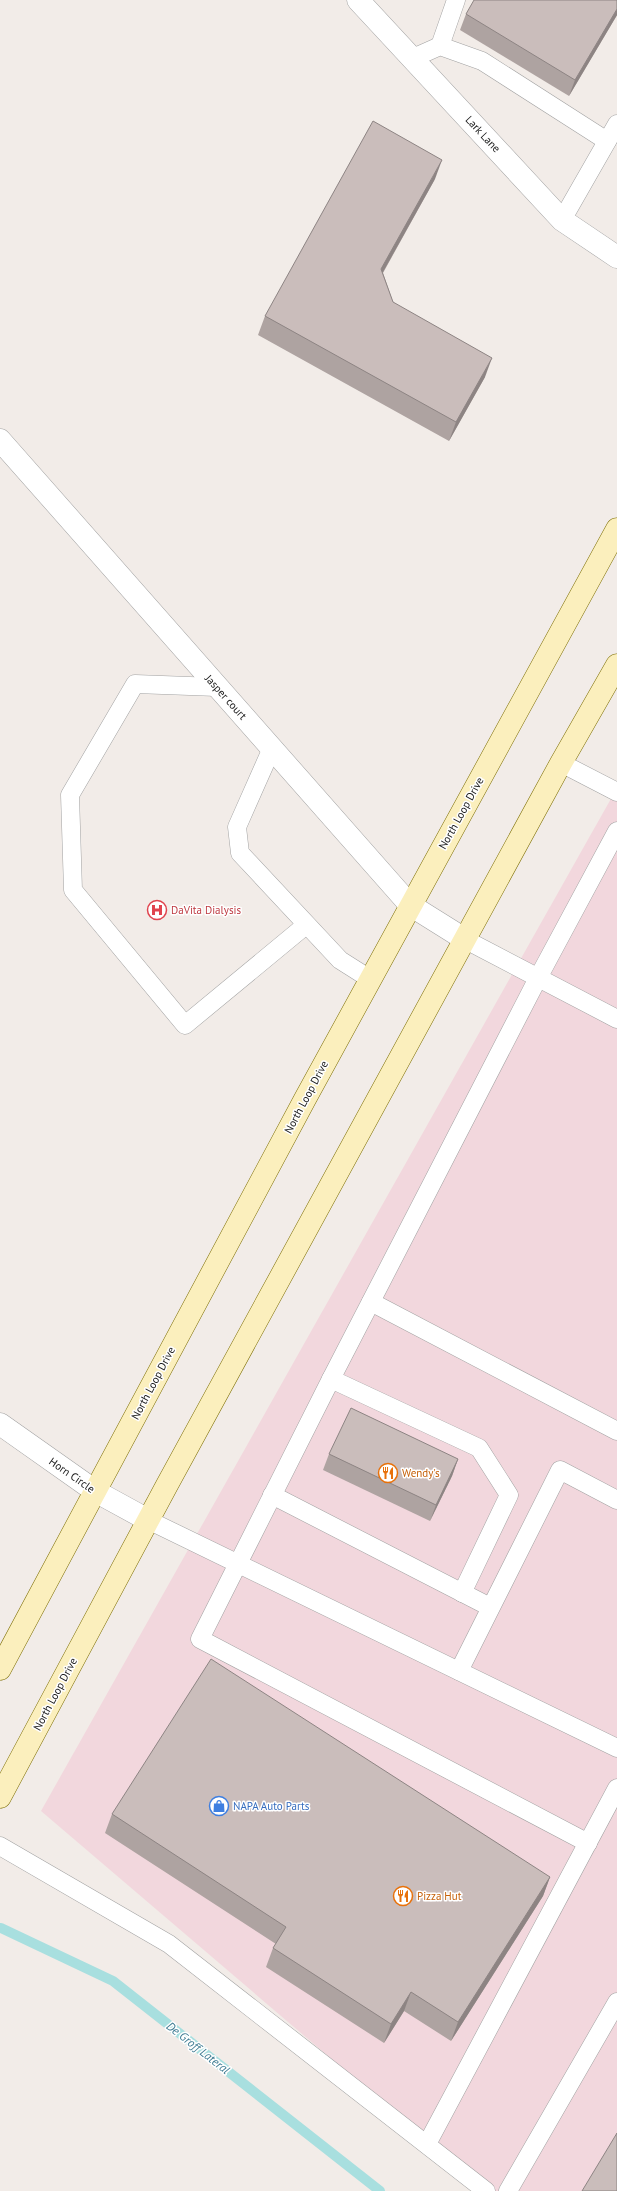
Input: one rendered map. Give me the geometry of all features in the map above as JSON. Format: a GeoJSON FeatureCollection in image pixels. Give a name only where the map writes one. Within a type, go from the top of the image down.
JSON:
{"type":"FeatureCollection","features":[{"type":"Feature","properties":{"kind":"main road","name":"North Loop Drive"},"geometry":{"type":"LineString","coordinates":[[0,1668],[370,978],[617,529]]}},
{"type":"Feature","properties":{"kind":"main road","name":"North Loop Drive"},"geometry":{"type":"LineString","coordinates":[[0,1797],[148,1520],[466,940],[561,763],[617,665]]}},
{"type":"Feature","properties":{"kind":"street","name":"Lark Lane"},"geometry":{"type":"LineString","coordinates":[[358,0],[562,220],[617,257]]}},
{"type":"Feature","properties":{"kind":"street","name":"Jasper court"},"geometry":{"type":"LineString","coordinates":[[0,440],[410,905],[466,940]]}},
{"type":"Feature","properties":{"kind":"street","name":"Horn Circle"},"geometry":{"type":"LineString","coordinates":[[0,1424],[95,1491],[148,1520]]}},
{"type":"Feature","properties":{"kind":"lane"},"geometry":{"type":"LineString","coordinates":[[440,46],[456,0]]}},
{"type":"Feature","properties":{"kind":"lane"},"geometry":{"type":"LineString","coordinates":[[413,58],[440,46],[482,61],[607,142]]}},
{"type":"Feature","properties":{"kind":"lane"},"geometry":{"type":"LineString","coordinates":[[562,220],[617,124]]}},
{"type":"Feature","properties":{"kind":"lane"},"geometry":{"type":"LineString","coordinates":[[218,687],[134,684],[70,795],[73,890],[185,1025],[306,925]]}},
{"type":"Feature","properties":{"kind":"lane"},"geometry":{"type":"LineString","coordinates":[[272,748],[237,827],[240,853],[340,960],[370,978]]}},
{"type":"Feature","properties":{"kind":"lane"},"geometry":{"type":"LineString","coordinates":[[561,763],[617,792]]}},
{"type":"Feature","properties":{"kind":"lane"},"geometry":{"type":"LineString","coordinates":[[588,1843],[200,1639],[236,1563],[538,978],[617,831]]}},
{"type":"Feature","properties":{"kind":"lane"},"geometry":{"type":"LineString","coordinates":[[466,940],[617,1019]]}},
{"type":"Feature","properties":{"kind":"lane"},"geometry":{"type":"LineString","coordinates":[[371,1302],[617,1431]]}},
{"type":"Feature","properties":{"kind":"lane"},"geometry":{"type":"LineString","coordinates":[[331,1379],[479,1448],[509,1495],[462,1593]]}},
{"type":"Feature","properties":{"kind":"lane"},"geometry":{"type":"LineString","coordinates":[[459,1671],[560,1470],[617,1500]]}},
{"type":"Feature","properties":{"kind":"lane"},"geometry":{"type":"LineString","coordinates":[[272,1494],[490,1607]]}},
{"type":"Feature","properties":{"kind":"lane"},"geometry":{"type":"LineString","coordinates":[[148,1520],[617,1748]]}},
{"type":"Feature","properties":{"kind":"lane"},"geometry":{"type":"LineString","coordinates":[[427,2144],[617,1788]]}},
{"type":"Feature","properties":{"kind":"lane"},"geometry":{"type":"LineString","coordinates":[[0,1846],[169,1944],[486,2191]]}},
{"type":"Feature","properties":{"kind":"lane"},"geometry":{"type":"LineString","coordinates":[[508,2191],[617,2002]]}},
{"type":"Feature","properties":{"kind":"shaded area"},"geometry":{"type":"Polygon","coordinates":[[[617,788],[617,2191],[486,2191],[41,1811],[617,788]]]}},
{"type":"Feature","properties":{"kind":"building"},"geometry":{"type":"Polygon","coordinates":[[[474,0],[617,0],[617,9],[575,80],[466,14],[474,0]]]}},
{"type":"Feature","properties":{"kind":"building"},"geometry":{"type":"Polygon","coordinates":[[[373,121],[442,160],[381,269],[393,302],[492,358],[456,422],[265,316],[373,121]]]}},
{"type":"Feature","properties":{"kind":"building","name":"Wendy's"},"geometry":{"type":"Polygon","coordinates":[[[351,1408],[458,1459],[436,1505],[329,1454],[351,1408]]]}},
{"type":"Feature","properties":{"kind":"building"},"geometry":{"type":"Polygon","coordinates":[[[211,1659],[550,1877],[458,2022],[411,1992],[391,2024],[273,1948],[286,1927],[112,1814],[211,1659]]]}},
{"type":"Feature","properties":{"kind":"building"},"geometry":{"type":"Polygon","coordinates":[[[617,2133],[617,2191],[582,2191],[617,2133]]]}},
{"type":"Feature","properties":{"kind":"waterway","name":"De Groff Lateral"},"geometry":{"type":"LineString","coordinates":[[1,1928],[113,1981],[380,2191]]}},
{"type":"Feature","properties":{"kind":"place","name":"DaVita Dialysis"},"geometry":{"type":"Point","coordinates":[157,910]}},
{"type":"Feature","properties":{"kind":"place","name":"Wendy's"},"geometry":{"type":"Point","coordinates":[388,1473]}},
{"type":"Feature","properties":{"kind":"place","name":"NAPA Auto Parts"},"geometry":{"type":"Point","coordinates":[219,1806]}},
{"type":"Feature","properties":{"kind":"place","name":"Pizza Hut"},"geometry":{"type":"Point","coordinates":[403,1896]}}]}
